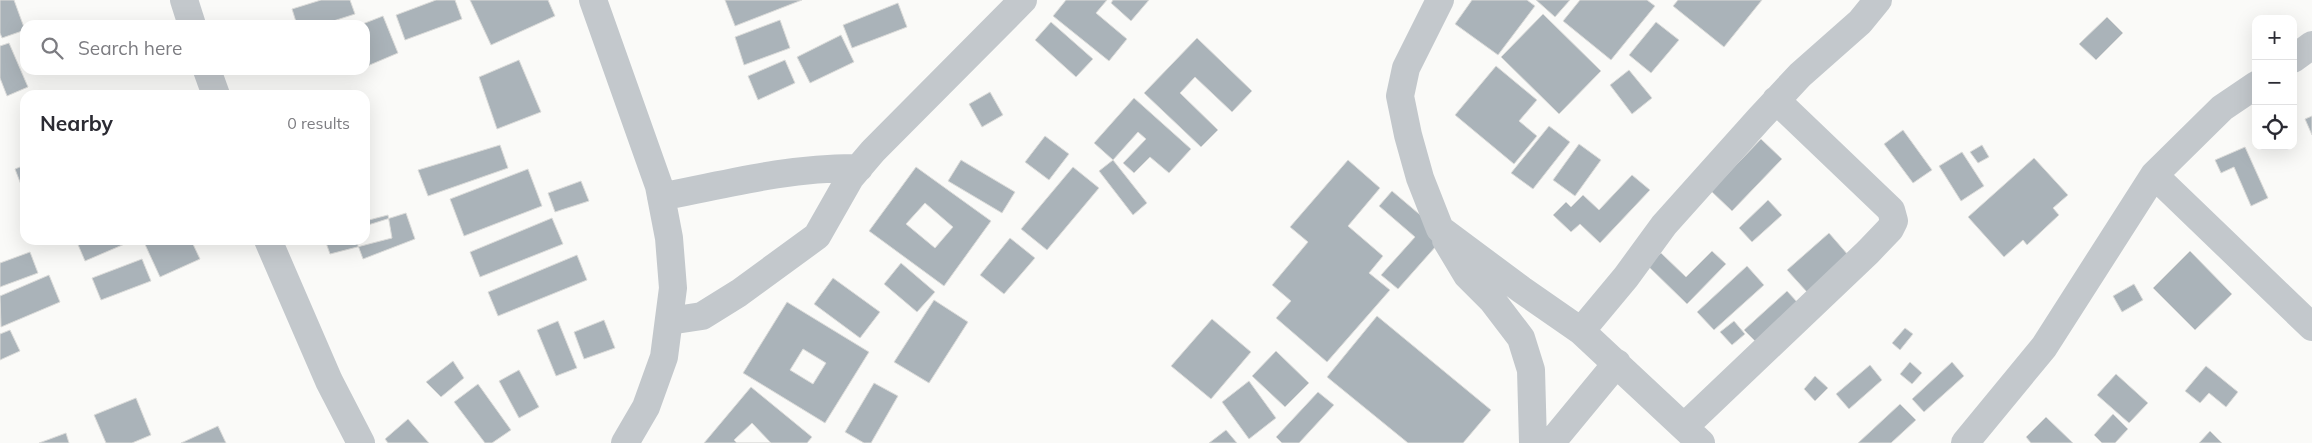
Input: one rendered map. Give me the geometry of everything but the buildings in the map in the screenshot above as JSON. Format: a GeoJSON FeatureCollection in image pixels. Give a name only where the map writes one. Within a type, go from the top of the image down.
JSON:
{"type":"FeatureCollection","features":[{"type":"Feature","properties":{"kind":"street"},"geometry":{"type":"LineString","coordinates":[[184,0],[190,20]]}},
{"type":"Feature","properties":{"kind":"street"},"geometry":{"type":"LineString","coordinates":[[594,0],[661,197],[669,238],[673,288],[664,357],[646,408],[625,443]]}},
{"type":"Feature","properties":{"kind":"street"},"geometry":{"type":"LineString","coordinates":[[669,321],[702,316],[739,293],[817,236],[850,178],[1022,0]]}},
{"type":"Feature","properties":{"kind":"street"},"geometry":{"type":"LineString","coordinates":[[1440,0],[1406,68],[1400,96],[1408,135],[1420,178],[1440,230],[1453,255],[1467,275],[1492,300],[1521,338],[1531,370],[1533,443]]}},
{"type":"Feature","properties":{"kind":"street"},"geometry":{"type":"LineString","coordinates":[[1581,330],[1626,276],[1664,225],[1776,100],[1800,75],[1860,22],[1878,0]]}},
{"type":"Feature","properties":{"kind":"street"},"geometry":{"type":"LineString","coordinates":[[2297,56],[2312,45]]}},
{"type":"Feature","properties":{"kind":"street"},"geometry":{"type":"LineString","coordinates":[[209,75],[214,90]]}},
{"type":"Feature","properties":{"kind":"street"},"geometry":{"type":"LineString","coordinates":[[1965,443],[2044,348],[2154,176],[2222,108],[2252,88]]}},
{"type":"Feature","properties":{"kind":"street"},"geometry":{"type":"LineString","coordinates":[[1440,230],[1522,290],[1581,330],[1692,435],[1890,229],[1894,221],[1891,210],[1776,100]]}},
{"type":"Feature","properties":{"kind":"street"},"geometry":{"type":"LineString","coordinates":[[661,197],[812,169],[859,168]]}},
{"type":"Feature","properties":{"kind":"street"},"geometry":{"type":"LineString","coordinates":[[2154,176],[2312,328]]}},
{"type":"Feature","properties":{"kind":"street"},"geometry":{"type":"LineString","coordinates":[[270,245],[329,381],[361,443]]}},
{"type":"Feature","properties":{"kind":"street"},"geometry":{"type":"LineString","coordinates":[[1551,443],[1617,363]]}}]}
